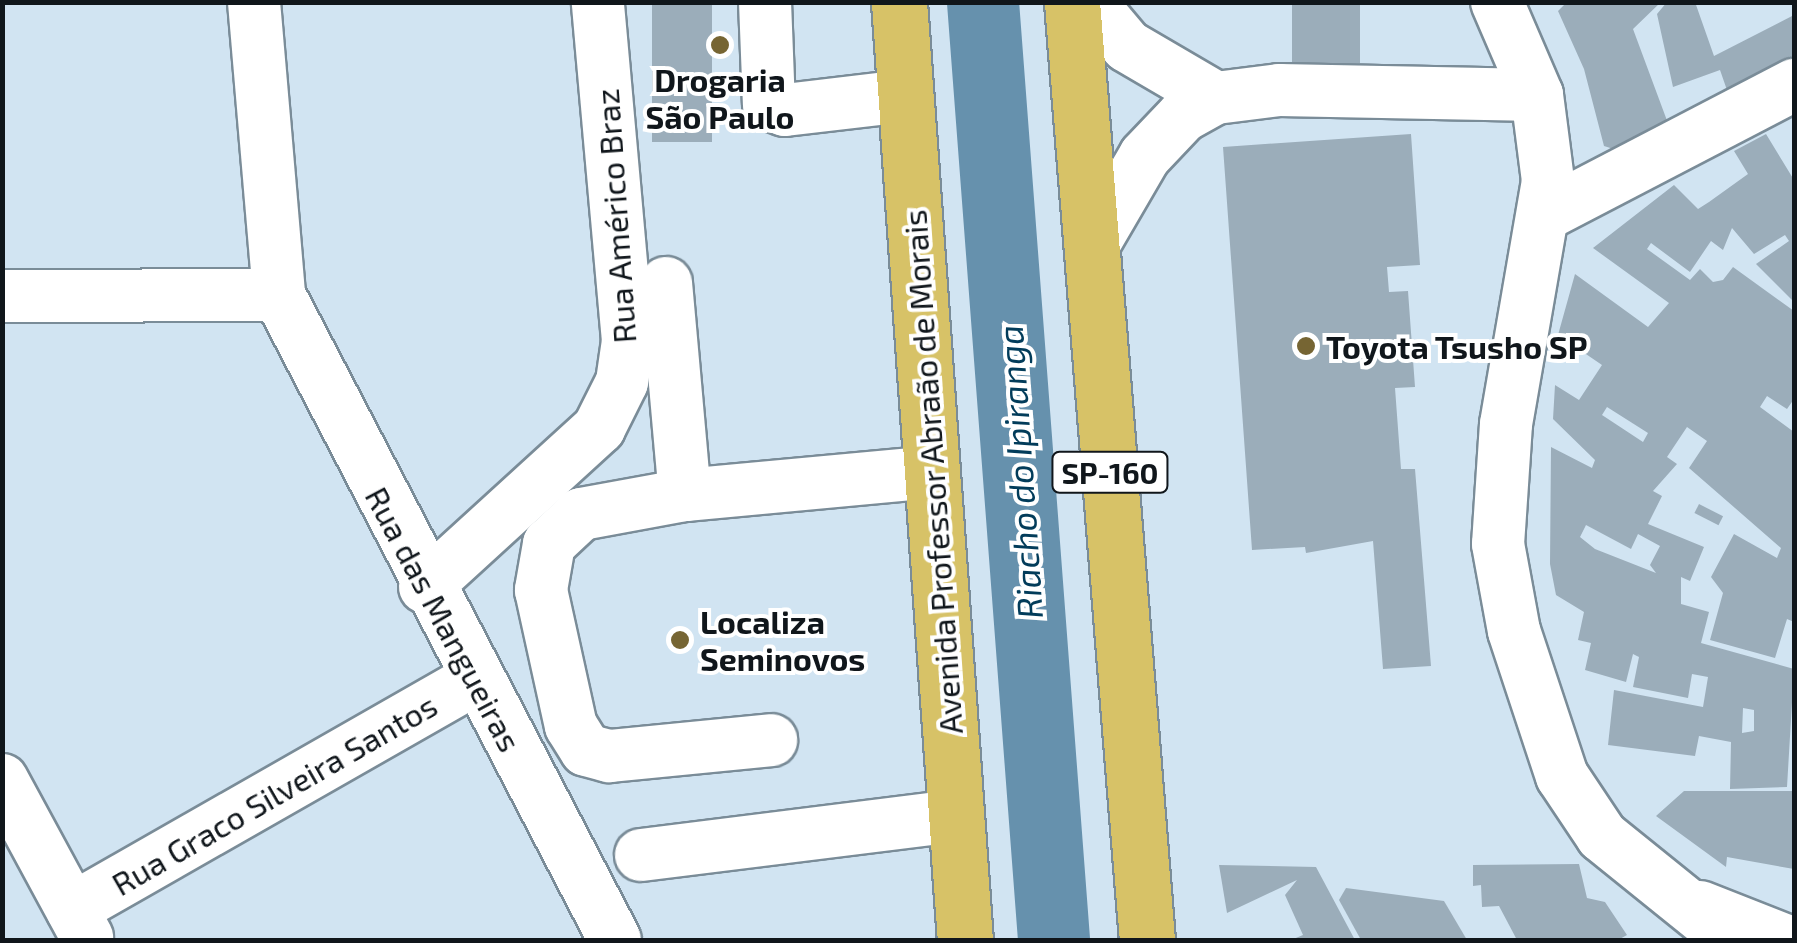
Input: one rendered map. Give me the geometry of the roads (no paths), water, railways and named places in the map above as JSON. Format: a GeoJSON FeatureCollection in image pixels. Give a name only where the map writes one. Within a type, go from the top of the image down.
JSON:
{"type":"FeatureCollection","features":[{"type":"Feature","properties":{"kind":"main road","name":"Avenida Professor Abraão de Morais"},"geometry":{"type":"LineString","coordinates":[[899,2],[965,940]]}},
{"type":"Feature","properties":{"kind":"main road","name":"SP-160"},"geometry":{"type":"LineString","coordinates":[[1072,2],[1147,940]]}},
{"type":"Feature","properties":{"kind":"street"},"geometry":{"type":"LineString","coordinates":[[2,296],[278,294],[254,2]]}},
{"type":"Feature","properties":{"kind":"street","name":"Rua Américo Braz"},"geometry":{"type":"LineString","coordinates":[[424,588],[598,428],[622,382],[628,341],[598,2]]}},
{"type":"Feature","properties":{"kind":"street"},"geometry":{"type":"LineString","coordinates":[[765,2],[769,104],[785,110],[905,96]]}},
{"type":"Feature","properties":{"kind":"street"},"geometry":{"type":"LineString","coordinates":[[1090,2],[1126,46],[1216,98]]}},
{"type":"Feature","properties":{"kind":"street"},"geometry":{"type":"LineString","coordinates":[[1497,2],[1537,95],[1546,214],[1506,424],[1498,544],[1514,631],[1562,776],[1602,836],[1676,897],[1752,936]]}},
{"type":"Feature","properties":{"kind":"street"},"geometry":{"type":"LineString","coordinates":[[1546,214],[1794,86]]}},
{"type":"Feature","properties":{"kind":"street"},"geometry":{"type":"LineString","coordinates":[[1092,247],[1145,156],[1183,116],[1216,98],[1279,90],[1537,95]]}},
{"type":"Feature","properties":{"kind":"street"},"geometry":{"type":"LineString","coordinates":[[666,282],[685,495]]}},
{"type":"Feature","properties":{"kind":"street","name":"Rua das Mangueiras"},"geometry":{"type":"LineString","coordinates":[[278,294],[424,588],[615,940]]}},
{"type":"Feature","properties":{"kind":"street"},"geometry":{"type":"LineString","coordinates":[[772,740],[609,756],[586,750],[571,726],[541,590],[549,544],[580,514],[685,495],[932,472]]}},
{"type":"Feature","properties":{"kind":"street","name":"Rua Graco Silveira Santos"},"geometry":{"type":"LineString","coordinates":[[81,925],[475,679]]}},
{"type":"Feature","properties":{"kind":"street"},"geometry":{"type":"LineString","coordinates":[[2,780],[81,925]]}},
{"type":"Feature","properties":{"kind":"street"},"geometry":{"type":"LineString","coordinates":[[641,856],[956,816]]}},
{"type":"Feature","properties":{"kind":"waterway","name":"Riacho do Ipiranga"},"geometry":{"type":"LineString","coordinates":[[983,2],[1054,940]]}},
{"type":"Feature","properties":{"kind":"place","name":"Drogaria São Paulo"},"geometry":{"type":"Point","coordinates":[720,45]}},
{"type":"Feature","properties":{"kind":"place","name":"Toyota Tsusho SP"},"geometry":{"type":"Point","coordinates":[1306,346]}},
{"type":"Feature","properties":{"kind":"place","name":"Localiza Seminovos"},"geometry":{"type":"Point","coordinates":[680,640]}}]}
